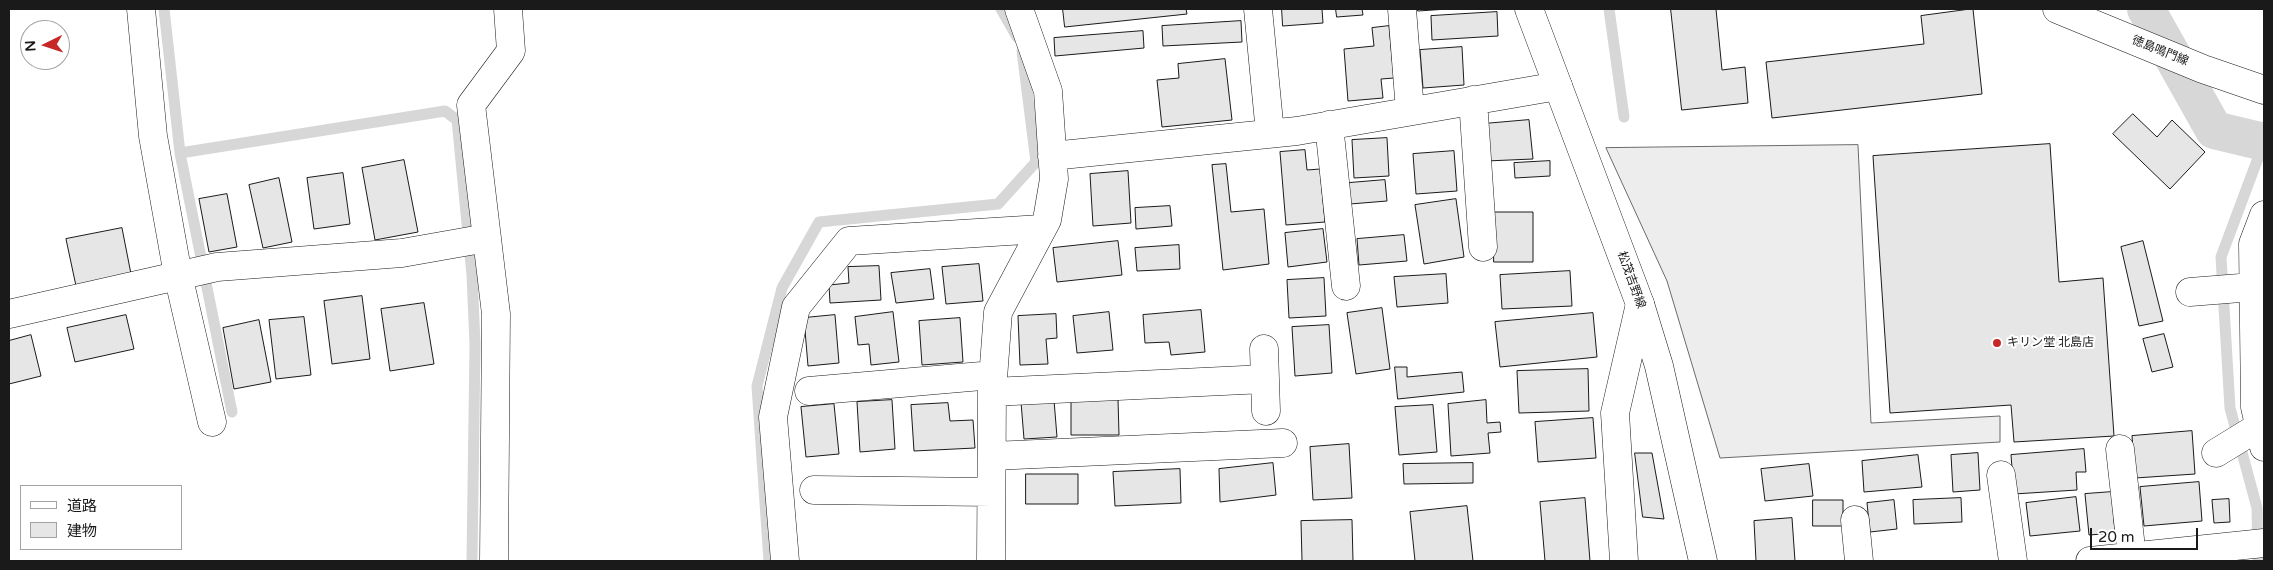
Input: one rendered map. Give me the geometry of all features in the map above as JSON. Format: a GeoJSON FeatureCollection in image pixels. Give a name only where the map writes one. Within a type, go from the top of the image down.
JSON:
{"type":"FeatureCollection","features":[{"type":"Feature","properties":{"kind":"street"},"geometry":{"type":"LineString","coordinates":[[140,9],[153,136],[178,275],[212,422]]}},
{"type":"Feature","properties":{"kind":"street"},"geometry":{"type":"LineString","coordinates":[[494,561],[496,314],[471,104],[511,51],[508,9]]}},
{"type":"Feature","properties":{"kind":"street"},"geometry":{"type":"LineString","coordinates":[[991,561],[993,383],[998,312],[1046,220],[1054,178],[1048,91],[1020,9]]}},
{"type":"Feature","properties":{"kind":"street"},"geometry":{"type":"LineString","coordinates":[[1258,9],[1270,134]]}},
{"type":"Feature","properties":{"kind":"street"},"geometry":{"type":"LineString","coordinates":[[1402,9],[1410,111]]}},
{"type":"Feature","properties":{"kind":"street","name":"松茂吉野線"},"geometry":{"type":"LineString","coordinates":[[1529,9],[1640,304],[1659,366],[1703,561]]}},
{"type":"Feature","properties":{"kind":"street","name":"徳島鳴門線"},"geometry":{"type":"LineString","coordinates":[[2057,9],[2203,69],[2264,90]]}},
{"type":"Feature","properties":{"kind":"street"},"geometry":{"type":"LineString","coordinates":[[1052,156],[1270,134],[1558,86]]}},
{"type":"Feature","properties":{"kind":"street"},"geometry":{"type":"LineString","coordinates":[[1473,100],[1483,247]]}},
{"type":"Feature","properties":{"kind":"street"},"geometry":{"type":"LineString","coordinates":[[1329,125],[1346,286]]}},
{"type":"Feature","properties":{"kind":"street"},"geometry":{"type":"LineString","coordinates":[[2216,453],[2262,437],[2255,406],[2253,244],[2264,215]]}},
{"type":"Feature","properties":{"kind":"street"},"geometry":{"type":"LineString","coordinates":[[785,561],[773,417],[796,307],[849,241],[1041,229]]}},
{"type":"Feature","properties":{"kind":"street"},"geometry":{"type":"LineString","coordinates":[[9,314],[217,267],[402,253],[487,238]]}},
{"type":"Feature","properties":{"kind":"street"},"geometry":{"type":"LineString","coordinates":[[2190,292],[2254,287]]}},
{"type":"Feature","properties":{"kind":"street"},"geometry":{"type":"LineString","coordinates":[[1624,561],[1615,413],[1640,304]]}},
{"type":"Feature","properties":{"kind":"street"},"geometry":{"type":"LineString","coordinates":[[1264,349],[1266,411]]}},
{"type":"Feature","properties":{"kind":"street"},"geometry":{"type":"LineString","coordinates":[[809,391],[993,383],[1265,379]]}},
{"type":"Feature","properties":{"kind":"street"},"geometry":{"type":"LineString","coordinates":[[992,456],[1283,443]]}},
{"type":"Feature","properties":{"kind":"street"},"geometry":{"type":"LineString","coordinates":[[2120,449],[2132,557]]}},
{"type":"Feature","properties":{"kind":"street"},"geometry":{"type":"LineString","coordinates":[[2001,475],[2013,561]]}},
{"type":"Feature","properties":{"kind":"street"},"geometry":{"type":"LineString","coordinates":[[814,490],[991,492]]}},
{"type":"Feature","properties":{"kind":"street"},"geometry":{"type":"LineString","coordinates":[[1855,520],[1859,561]]}},
{"type":"Feature","properties":{"kind":"street"},"geometry":{"type":"LineString","coordinates":[[2090,561],[2264,543]]}},
{"type":"Feature","properties":{"kind":"shaded area"},"geometry":{"type":"Polygon","coordinates":[[[1858,145],[1871,423],[2000,416],[2000,442],[1720,458],[1667,281],[1606,148],[1858,145]]]}},
{"type":"Feature","properties":{"kind":"building"},"geometry":{"type":"Polygon","coordinates":[[[1063,9],[1186,9],[1187,14],[1065,27],[1063,9]]]}},
{"type":"Feature","properties":{"kind":"building"},"geometry":{"type":"Polygon","coordinates":[[[1282,9],[1322,9],[1323,23],[1283,26],[1282,9]]]}},
{"type":"Feature","properties":{"kind":"building"},"geometry":{"type":"Polygon","coordinates":[[[1336,9],[1362,9],[1363,15],[1337,17],[1336,9]]]}},
{"type":"Feature","properties":{"kind":"building"},"geometry":{"type":"Polygon","coordinates":[[[1418,9],[1448,9],[1418,11],[1418,9]]]}},
{"type":"Feature","properties":{"kind":"building"},"geometry":{"type":"Polygon","coordinates":[[[1671,9],[1716,9],[1722,70],[1745,67],[1748,103],[1682,110],[1671,9]]]}},
{"type":"Feature","properties":{"kind":"building"},"geometry":{"type":"Polygon","coordinates":[[[1973,9],[1982,94],[1772,118],[1766,62],[1924,44],[1921,16],[1973,9]]]}},
{"type":"Feature","properties":{"kind":"building"},"geometry":{"type":"Polygon","coordinates":[[[1497,12],[1498,36],[1432,40],[1431,16],[1497,12]]]}},
{"type":"Feature","properties":{"kind":"building"},"geometry":{"type":"Polygon","coordinates":[[[1241,21],[1242,42],[1163,46],[1162,26],[1241,21]]]}},
{"type":"Feature","properties":{"kind":"building"},"geometry":{"type":"Polygon","coordinates":[[[1389,26],[1394,78],[1381,79],[1383,98],[1348,101],[1344,49],[1374,46],[1372,28],[1389,26]]]}},
{"type":"Feature","properties":{"kind":"building"},"geometry":{"type":"Polygon","coordinates":[[[1143,31],[1144,48],[1055,56],[1054,38],[1143,31]]]}},
{"type":"Feature","properties":{"kind":"building"},"geometry":{"type":"Polygon","coordinates":[[[1462,47],[1464,85],[1423,88],[1420,50],[1462,47]]]}},
{"type":"Feature","properties":{"kind":"building"},"geometry":{"type":"Polygon","coordinates":[[[1225,59],[1232,120],[1162,127],[1157,80],[1179,78],[1178,64],[1225,59]]]}},
{"type":"Feature","properties":{"kind":"building"},"geometry":{"type":"Polygon","coordinates":[[[2133,114],[2157,137],[2172,120],[2205,152],[2170,189],[2113,134],[2133,114]]]}},
{"type":"Feature","properties":{"kind":"building"},"geometry":{"type":"Polygon","coordinates":[[[1529,120],[1533,159],[1486,161],[1483,124],[1529,120]]]}},
{"type":"Feature","properties":{"kind":"building"},"geometry":{"type":"Polygon","coordinates":[[[1387,138],[1389,176],[1354,178],[1352,140],[1387,138]]]}},
{"type":"Feature","properties":{"kind":"building","name":"キリン堂 北島店"},"geometry":{"type":"Polygon","coordinates":[[[2050,144],[2059,282],[2103,278],[2114,436],[2014,442],[2011,405],[1890,413],[1873,156],[2050,144]]]}},
{"type":"Feature","properties":{"kind":"building"},"geometry":{"type":"Polygon","coordinates":[[[1305,150],[1307,170],[1320,169],[1325,222],[1286,225],[1280,152],[1305,150]]]}},
{"type":"Feature","properties":{"kind":"building"},"geometry":{"type":"Polygon","coordinates":[[[1454,151],[1457,191],[1416,194],[1413,154],[1454,151]]]}},
{"type":"Feature","properties":{"kind":"building"},"geometry":{"type":"Polygon","coordinates":[[[404,160],[418,232],[375,240],[362,168],[404,160]]]}},
{"type":"Feature","properties":{"kind":"building"},"geometry":{"type":"Polygon","coordinates":[[[1550,161],[1550,176],[1515,178],[1514,163],[1550,161]]]}},
{"type":"Feature","properties":{"kind":"building"},"geometry":{"type":"Polygon","coordinates":[[[1226,164],[1231,212],[1264,209],[1269,264],[1223,270],[1212,165],[1226,164]]]}},
{"type":"Feature","properties":{"kind":"building"},"geometry":{"type":"Polygon","coordinates":[[[1128,171],[1131,223],[1093,226],[1090,174],[1128,171]]]}},
{"type":"Feature","properties":{"kind":"building"},"geometry":{"type":"Polygon","coordinates":[[[343,173],[350,224],[314,229],[307,178],[343,173]]]}},
{"type":"Feature","properties":{"kind":"building"},"geometry":{"type":"Polygon","coordinates":[[[279,178],[292,242],[263,248],[249,185],[279,178]]]}},
{"type":"Feature","properties":{"kind":"building"},"geometry":{"type":"Polygon","coordinates":[[[1385,180],[1387,201],[1350,204],[1349,183],[1385,180]]]}},
{"type":"Feature","properties":{"kind":"building"},"geometry":{"type":"Polygon","coordinates":[[[227,194],[237,247],[209,252],[199,199],[227,194]]]}},
{"type":"Feature","properties":{"kind":"building"},"geometry":{"type":"Polygon","coordinates":[[[1456,199],[1464,257],[1424,264],[1415,205],[1456,199]]]}},
{"type":"Feature","properties":{"kind":"building"},"geometry":{"type":"Polygon","coordinates":[[[1170,206],[1172,226],[1136,229],[1135,208],[1170,206]]]}},
{"type":"Feature","properties":{"kind":"building"},"geometry":{"type":"Polygon","coordinates":[[[1494,212],[1533,212],[1533,262],[1494,262],[1494,212]]]}},
{"type":"Feature","properties":{"kind":"building"},"geometry":{"type":"Polygon","coordinates":[[[122,228],[131,274],[76,286],[66,239],[122,228]]]}},
{"type":"Feature","properties":{"kind":"building"},"geometry":{"type":"Polygon","coordinates":[[[1323,229],[1327,262],[1288,267],[1285,233],[1323,229]]]}},
{"type":"Feature","properties":{"kind":"building"},"geometry":{"type":"Polygon","coordinates":[[[1404,235],[1407,261],[1359,265],[1357,239],[1404,235]]]}},
{"type":"Feature","properties":{"kind":"building"},"geometry":{"type":"Polygon","coordinates":[[[1118,241],[1122,275],[1057,282],[1053,248],[1118,241]]]}},
{"type":"Feature","properties":{"kind":"building"},"geometry":{"type":"Polygon","coordinates":[[[2143,241],[2163,321],[2139,326],[2121,247],[2143,241]]]}},
{"type":"Feature","properties":{"kind":"building"},"geometry":{"type":"Polygon","coordinates":[[[1179,245],[1180,269],[1137,271],[1135,248],[1179,245]]]}},
{"type":"Feature","properties":{"kind":"building"},"geometry":{"type":"Polygon","coordinates":[[[979,264],[983,301],[946,304],[942,267],[979,264]]]}},
{"type":"Feature","properties":{"kind":"building"},"geometry":{"type":"Polygon","coordinates":[[[879,266],[881,300],[830,303],[829,285],[849,283],[848,267],[879,266]]]}},
{"type":"Feature","properties":{"kind":"building"},"geometry":{"type":"Polygon","coordinates":[[[930,269],[934,299],[896,303],[891,273],[930,269]]]}},
{"type":"Feature","properties":{"kind":"building"},"geometry":{"type":"Polygon","coordinates":[[[1570,271],[1572,306],[1502,309],[1500,275],[1570,271]]]}},
{"type":"Feature","properties":{"kind":"building"},"geometry":{"type":"Polygon","coordinates":[[[1446,274],[1448,303],[1397,307],[1394,277],[1446,274]]]}},
{"type":"Feature","properties":{"kind":"building"},"geometry":{"type":"Polygon","coordinates":[[[1324,278],[1326,316],[1289,318],[1287,280],[1324,278]]]}},
{"type":"Feature","properties":{"kind":"building"},"geometry":{"type":"Polygon","coordinates":[[[362,296],[370,359],[332,364],[324,301],[362,296]]]}},
{"type":"Feature","properties":{"kind":"building"},"geometry":{"type":"Polygon","coordinates":[[[424,303],[434,364],[390,371],[381,309],[424,303]]]}},
{"type":"Feature","properties":{"kind":"building"},"geometry":{"type":"Polygon","coordinates":[[[1382,308],[1390,369],[1356,374],[1347,313],[1382,308]]]}},
{"type":"Feature","properties":{"kind":"building"},"geometry":{"type":"Polygon","coordinates":[[[1201,310],[1205,352],[1171,355],[1169,342],[1145,343],[1143,315],[1201,310]]]}},
{"type":"Feature","properties":{"kind":"building"},"geometry":{"type":"Polygon","coordinates":[[[893,312],[899,362],[871,365],[869,344],[858,345],[855,317],[893,312]]]}},
{"type":"Feature","properties":{"kind":"building"},"geometry":{"type":"Polygon","coordinates":[[[1109,312],[1113,350],[1077,353],[1073,316],[1109,312]]]}},
{"type":"Feature","properties":{"kind":"building"},"geometry":{"type":"Polygon","coordinates":[[[1593,313],[1597,357],[1500,367],[1495,322],[1593,313]]]}},
{"type":"Feature","properties":{"kind":"building"},"geometry":{"type":"Polygon","coordinates":[[[1056,314],[1057,338],[1046,339],[1048,364],[1020,365],[1018,316],[1056,314]]]}},
{"type":"Feature","properties":{"kind":"building"},"geometry":{"type":"Polygon","coordinates":[[[126,315],[134,349],[75,362],[67,328],[126,315]]]}},
{"type":"Feature","properties":{"kind":"building"},"geometry":{"type":"Polygon","coordinates":[[[835,315],[839,363],[808,366],[804,318],[835,315]]]}},
{"type":"Feature","properties":{"kind":"building"},"geometry":{"type":"Polygon","coordinates":[[[304,317],[311,375],[276,379],[269,320],[304,317]]]}},
{"type":"Feature","properties":{"kind":"building"},"geometry":{"type":"Polygon","coordinates":[[[960,318],[963,362],[922,365],[919,321],[960,318]]]}},
{"type":"Feature","properties":{"kind":"building"},"geometry":{"type":"Polygon","coordinates":[[[259,320],[271,382],[234,389],[223,328],[259,320]]]}},
{"type":"Feature","properties":{"kind":"building"},"geometry":{"type":"Polygon","coordinates":[[[1329,325],[1332,373],[1295,376],[1292,327],[1329,325]]]}},
{"type":"Feature","properties":{"kind":"building"},"geometry":{"type":"Polygon","coordinates":[[[2164,334],[2173,367],[2152,372],[2143,339],[2164,334]]]}},
{"type":"Feature","properties":{"kind":"building"},"geometry":{"type":"Polygon","coordinates":[[[31,335],[41,376],[9,384],[9,341],[31,335]]]}},
{"type":"Feature","properties":{"kind":"building"},"geometry":{"type":"Polygon","coordinates":[[[1395,367],[1407,367],[1407,377],[1462,372],[1464,392],[1398,399],[1395,367]]]}},
{"type":"Feature","properties":{"kind":"building"},"geometry":{"type":"Polygon","coordinates":[[[1588,369],[1589,411],[1519,413],[1517,371],[1588,369]]]}},
{"type":"Feature","properties":{"kind":"building"},"geometry":{"type":"Polygon","coordinates":[[[1118,399],[1119,435],[1071,435],[1071,400],[1118,399]]]}},
{"type":"Feature","properties":{"kind":"building"},"geometry":{"type":"Polygon","coordinates":[[[892,400],[895,449],[860,452],[857,402],[892,400]]]}},
{"type":"Feature","properties":{"kind":"building"},"geometry":{"type":"Polygon","coordinates":[[[1054,400],[1057,437],[1024,439],[1021,402],[1054,400]]]}},
{"type":"Feature","properties":{"kind":"building"},"geometry":{"type":"Polygon","coordinates":[[[1486,400],[1487,423],[1500,422],[1501,432],[1488,433],[1490,453],[1451,456],[1448,404],[1486,400]]]}},
{"type":"Feature","properties":{"kind":"building"},"geometry":{"type":"Polygon","coordinates":[[[948,403],[950,421],[973,420],[975,448],[914,451],[911,405],[948,403]]]}},
{"type":"Feature","properties":{"kind":"building"},"geometry":{"type":"Polygon","coordinates":[[[834,404],[839,454],[806,457],[801,407],[834,404]]]}},
{"type":"Feature","properties":{"kind":"building"},"geometry":{"type":"Polygon","coordinates":[[[1433,405],[1437,452],[1399,455],[1395,407],[1433,405]]]}},
{"type":"Feature","properties":{"kind":"building"},"geometry":{"type":"Polygon","coordinates":[[[1593,418],[1596,458],[1538,462],[1535,422],[1593,418]]]}},
{"type":"Feature","properties":{"kind":"building"},"geometry":{"type":"Polygon","coordinates":[[[2192,431],[2195,474],[2135,478],[2132,436],[2192,431]]]}},
{"type":"Feature","properties":{"kind":"building"},"geometry":{"type":"Polygon","coordinates":[[[1349,444],[1352,498],[1313,500],[1310,447],[1349,444]]]}},
{"type":"Feature","properties":{"kind":"building"},"geometry":{"type":"Polygon","coordinates":[[[2084,449],[2086,472],[2076,472],[2077,490],[2014,494],[2011,455],[2084,449]]]}},
{"type":"Feature","properties":{"kind":"building"},"geometry":{"type":"Polygon","coordinates":[[[1635,453],[1652,453],[1664,519],[1643,517],[1635,453]]]}},
{"type":"Feature","properties":{"kind":"building"},"geometry":{"type":"Polygon","coordinates":[[[1978,453],[1980,490],[1953,492],[1951,455],[1978,453]]]}},
{"type":"Feature","properties":{"kind":"building"},"geometry":{"type":"Polygon","coordinates":[[[1918,455],[1922,487],[1864,492],[1862,461],[1918,455]]]}},
{"type":"Feature","properties":{"kind":"building"},"geometry":{"type":"Polygon","coordinates":[[[1273,463],[1276,495],[1220,502],[1219,469],[1273,463]]]}},
{"type":"Feature","properties":{"kind":"building"},"geometry":{"type":"Polygon","coordinates":[[[1473,463],[1473,483],[1404,484],[1403,464],[1473,463]]]}},
{"type":"Feature","properties":{"kind":"building"},"geometry":{"type":"Polygon","coordinates":[[[1809,464],[1813,496],[1765,501],[1761,469],[1809,464]]]}},
{"type":"Feature","properties":{"kind":"building"},"geometry":{"type":"Polygon","coordinates":[[[1180,469],[1181,503],[1115,506],[1113,472],[1180,469]]]}},
{"type":"Feature","properties":{"kind":"building"},"geometry":{"type":"Polygon","coordinates":[[[1026,474],[1078,474],[1078,504],[1026,504],[1026,474]]]}},
{"type":"Feature","properties":{"kind":"building"},"geometry":{"type":"Polygon","coordinates":[[[2199,482],[2202,521],[2144,526],[2140,487],[2199,482]]]}},
{"type":"Feature","properties":{"kind":"building"},"geometry":{"type":"Polygon","coordinates":[[[2112,492],[2115,533],[2089,535],[2085,494],[2112,492]]]}},
{"type":"Feature","properties":{"kind":"building"},"geometry":{"type":"Polygon","coordinates":[[[2076,497],[2080,531],[2030,536],[2026,503],[2076,497]]]}},
{"type":"Feature","properties":{"kind":"building"},"geometry":{"type":"Polygon","coordinates":[[[1585,498],[1590,561],[1545,561],[1540,502],[1585,498]]]}},
{"type":"Feature","properties":{"kind":"building"},"geometry":{"type":"Polygon","coordinates":[[[1961,498],[1962,522],[1914,524],[1913,500],[1961,498]]]}},
{"type":"Feature","properties":{"kind":"building"},"geometry":{"type":"Polygon","coordinates":[[[2229,499],[2230,522],[2214,523],[2212,500],[2229,499]]]}},
{"type":"Feature","properties":{"kind":"building"},"geometry":{"type":"Polygon","coordinates":[[[1813,500],[1843,500],[1843,526],[1813,526],[1813,500]]]}},
{"type":"Feature","properties":{"kind":"building"},"geometry":{"type":"Polygon","coordinates":[[[1894,500],[1897,529],[1870,532],[1867,503],[1894,500]]]}},
{"type":"Feature","properties":{"kind":"building"},"geometry":{"type":"Polygon","coordinates":[[[1467,506],[1473,561],[1415,561],[1410,512],[1467,506]]]}},
{"type":"Feature","properties":{"kind":"building"},"geometry":{"type":"Polygon","coordinates":[[[1792,518],[1795,561],[1756,561],[1754,521],[1792,518]]]}},
{"type":"Feature","properties":{"kind":"building"},"geometry":{"type":"Polygon","coordinates":[[[1352,520],[1353,561],[1302,561],[1301,521],[1352,520]]]}},
{"type":"Feature","properties":{"kind":"waterway"},"geometry":{"type":"LineString","coordinates":[[164,9],[180,153],[232,412]]}},
{"type":"Feature","properties":{"kind":"waterway"},"geometry":{"type":"LineString","coordinates":[[1001,9],[1017,37]]}},
{"type":"Feature","properties":{"kind":"waterway"},"geometry":{"type":"LineString","coordinates":[[1609,9],[1624,117]]}},
{"type":"Feature","properties":{"kind":"waterway"},"geometry":{"type":"LineString","coordinates":[[2146,9],[2214,130],[2264,142]]}},
{"type":"Feature","properties":{"kind":"waterway"},"geometry":{"type":"LineString","coordinates":[[769,561],[757,386],[782,288],[819,222],[998,204],[1036,162],[1022,51]]}},
{"type":"Feature","properties":{"kind":"waterway"},"geometry":{"type":"LineString","coordinates":[[180,153],[445,111],[457,120],[472,275],[475,344],[472,561]]}},
{"type":"Feature","properties":{"kind":"waterway"},"geometry":{"type":"LineString","coordinates":[[2258,561],[2257,508],[2230,408],[2221,257],[2264,142]]}},
{"type":"Feature","properties":{"kind":"place","name":"キリン堂 北島店"},"geometry":{"type":"Point","coordinates":[1997,343]}}]}
